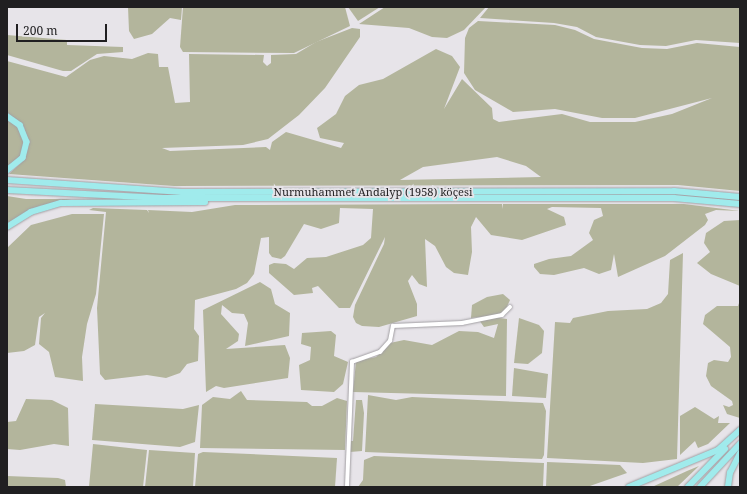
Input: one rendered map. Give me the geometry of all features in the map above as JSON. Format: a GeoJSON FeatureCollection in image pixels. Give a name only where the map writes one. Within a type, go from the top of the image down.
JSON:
{"type":"FeatureCollection","features":[{"type":"Feature","properties":{"kind":"main road"},"geometry":{"type":"LineString","coordinates":[[7,116],[20,125],[27,142],[21,160],[7,171]]}},
{"type":"Feature","properties":{"kind":"main road","name":"Nurmuhammet Andalyp (1958) köçesi"},"geometry":{"type":"LineString","coordinates":[[7,180],[182,192],[674,191],[740,196]]}},
{"type":"Feature","properties":{"kind":"main road","name":"Nurmuhammet Andalyp (1958) köçesi"},"geometry":{"type":"LineString","coordinates":[[7,190],[225,199],[674,198],[740,204]]}},
{"type":"Feature","properties":{"kind":"main road"},"geometry":{"type":"LineString","coordinates":[[7,227],[31,212],[66,202],[189,204],[225,199]]}},
{"type":"Feature","properties":{"kind":"main road"},"geometry":{"type":"LineString","coordinates":[[629,487],[718,450],[740,431]]}},
{"type":"Feature","properties":{"kind":"main road"},"geometry":{"type":"LineString","coordinates":[[688,487],[740,431]]}},
{"type":"Feature","properties":{"kind":"main road"},"geometry":{"type":"LineString","coordinates":[[700,487],[740,444]]}},
{"type":"Feature","properties":{"kind":"main road"},"geometry":{"type":"LineString","coordinates":[[728,487],[730,473],[740,453]]}},
{"type":"Feature","properties":{"kind":"street"},"geometry":{"type":"LineString","coordinates":[[347,487],[352,362],[380,352],[390,341],[393,326],[462,323],[502,315],[510,307]]}},
{"type":"Feature","properties":{"kind":"green space"},"geometry":{"type":"Polygon","coordinates":[[[128,7],[182,7],[181,20],[170,18],[152,34],[134,39],[129,31],[128,7]]]}},
{"type":"Feature","properties":{"kind":"green space"},"geometry":{"type":"Polygon","coordinates":[[[183,7],[345,7],[350,26],[294,53],[183,52],[180,47],[183,7]]]}},
{"type":"Feature","properties":{"kind":"green space"},"geometry":{"type":"Polygon","coordinates":[[[348,7],[380,7],[358,21],[348,7]]]}},
{"type":"Feature","properties":{"kind":"green space"},"geometry":{"type":"Polygon","coordinates":[[[385,7],[486,7],[464,30],[447,38],[432,37],[409,28],[359,24],[385,7]]]}},
{"type":"Feature","properties":{"kind":"green space"},"geometry":{"type":"Polygon","coordinates":[[[489,7],[740,7],[740,43],[696,40],[666,46],[640,45],[596,37],[577,27],[554,23],[480,18],[489,7]]]}},
{"type":"Feature","properties":{"kind":"green space"},"geometry":{"type":"Polygon","coordinates":[[[478,21],[555,25],[575,30],[594,39],[642,48],[667,49],[697,43],[740,47],[740,191],[678,185],[174,186],[9,174],[22,162],[28,141],[24,127],[7,114],[7,61],[66,77],[90,60],[104,56],[132,59],[148,53],[158,54],[159,67],[168,67],[175,103],[190,102],[189,54],[264,55],[263,62],[267,66],[271,63],[271,55],[296,54],[316,42],[352,28],[360,29],[360,37],[325,88],[299,115],[268,139],[243,145],[162,148],[170,151],[266,147],[270,150],[272,142],[286,132],[341,148],[344,143],[320,138],[317,128],[336,114],[345,96],[359,85],[383,79],[436,49],[452,56],[460,67],[444,109],[462,79],[492,108],[493,119],[499,122],[562,114],[590,122],[635,122],[672,114],[712,98],[635,118],[602,118],[555,109],[513,112],[475,90],[464,73],[465,38],[469,28],[478,21]],[[497,157],[423,167],[400,180],[541,177],[526,166],[497,157]]]}},
{"type":"Feature","properties":{"kind":"green space"},"geometry":{"type":"Polygon","coordinates":[[[7,35],[67,40],[67,45],[123,47],[123,52],[97,54],[71,71],[63,71],[7,55],[7,35]]]}},
{"type":"Feature","properties":{"kind":"green space"},"geometry":{"type":"Polygon","coordinates":[[[7,119],[20,129],[24,142],[21,157],[7,168],[7,119]]]}},
{"type":"Feature","properties":{"kind":"green space"},"geometry":{"type":"Polygon","coordinates":[[[7,196],[26,199],[71,199],[39,206],[7,224],[7,196]]]}},
{"type":"Feature","properties":{"kind":"green space"},"geometry":{"type":"Polygon","coordinates":[[[502,204],[503,209],[503,204],[684,204],[740,211],[716,210],[705,214],[708,220],[705,225],[665,256],[618,277],[614,254],[611,270],[599,274],[584,268],[554,275],[540,274],[534,267],[534,264],[549,259],[571,256],[593,240],[589,233],[594,220],[603,216],[601,208],[552,207],[547,209],[564,217],[566,225],[522,240],[491,235],[476,217],[471,227],[472,252],[468,275],[454,273],[446,267],[435,246],[425,239],[427,287],[419,284],[412,275],[408,281],[417,304],[417,316],[379,327],[362,326],[356,323],[353,317],[355,305],[384,244],[385,237],[350,308],[339,308],[318,286],[312,288],[313,293],[294,295],[269,273],[269,265],[274,263],[286,264],[294,269],[307,258],[326,257],[363,245],[371,238],[373,209],[340,208],[339,223],[321,229],[304,224],[285,256],[281,259],[272,257],[269,253],[269,237],[261,238],[254,274],[247,283],[236,289],[195,300],[194,329],[199,336],[198,361],[187,364],[180,373],[166,378],[147,375],[105,380],[100,374],[97,308],[106,212],[89,210],[93,208],[147,210],[149,213],[148,210],[192,212],[235,205],[502,204]]]}},
{"type":"Feature","properties":{"kind":"green space"},"geometry":{"type":"Polygon","coordinates":[[[72,214],[104,214],[96,294],[87,324],[82,357],[83,381],[55,377],[49,352],[39,344],[41,318],[45,313],[39,317],[35,345],[24,351],[7,353],[7,248],[31,225],[72,214]]]}},
{"type":"Feature","properties":{"kind":"green space"},"geometry":{"type":"Polygon","coordinates":[[[740,220],[740,286],[711,274],[697,263],[710,252],[704,243],[706,233],[724,221],[740,220]]]}},
{"type":"Feature","properties":{"kind":"green space"},"geometry":{"type":"Polygon","coordinates":[[[683,253],[677,459],[643,463],[547,458],[555,322],[570,323],[573,318],[608,311],[647,309],[661,303],[668,294],[670,260],[683,253]]]}},
{"type":"Feature","properties":{"kind":"green space"},"geometry":{"type":"Polygon","coordinates":[[[260,282],[271,289],[275,304],[290,313],[289,336],[245,346],[248,323],[244,314],[232,313],[222,305],[221,314],[239,334],[238,341],[226,349],[285,345],[290,358],[288,378],[224,388],[216,386],[206,392],[203,310],[260,282]]]}},
{"type":"Feature","properties":{"kind":"green space"},"geometry":{"type":"Polygon","coordinates":[[[503,294],[510,300],[505,311],[499,315],[471,318],[472,305],[487,297],[503,294]]]}},
{"type":"Feature","properties":{"kind":"green space"},"geometry":{"type":"Polygon","coordinates":[[[740,300],[740,418],[727,414],[723,405],[729,407],[733,405],[732,401],[711,386],[706,376],[708,363],[714,360],[728,362],[731,357],[730,347],[703,324],[705,315],[717,306],[738,306],[740,300]]]}},
{"type":"Feature","properties":{"kind":"green space"},"geometry":{"type":"Polygon","coordinates":[[[492,317],[507,319],[506,396],[353,392],[356,361],[376,357],[390,343],[404,340],[432,345],[459,331],[478,332],[494,338],[498,324],[484,327],[479,320],[492,317]]]}},
{"type":"Feature","properties":{"kind":"green space"},"geometry":{"type":"Polygon","coordinates":[[[519,318],[539,325],[544,331],[542,353],[528,364],[514,363],[519,318]]]}},
{"type":"Feature","properties":{"kind":"green space"},"geometry":{"type":"Polygon","coordinates":[[[331,331],[336,335],[334,356],[348,362],[343,384],[334,392],[301,390],[299,365],[310,360],[311,347],[301,344],[302,333],[331,331]]]}},
{"type":"Feature","properties":{"kind":"green space"},"geometry":{"type":"Polygon","coordinates":[[[514,368],[548,374],[546,398],[512,396],[514,368]]]}},
{"type":"Feature","properties":{"kind":"green space"},"geometry":{"type":"Polygon","coordinates":[[[241,391],[247,400],[307,402],[312,406],[322,406],[337,398],[347,401],[345,450],[200,448],[202,405],[213,397],[230,399],[241,391]]]}},
{"type":"Feature","properties":{"kind":"green space"},"geometry":{"type":"Polygon","coordinates":[[[368,395],[396,400],[412,397],[543,403],[546,411],[544,455],[542,459],[365,452],[368,395]]]}},
{"type":"Feature","properties":{"kind":"green space"},"geometry":{"type":"Polygon","coordinates":[[[26,399],[52,400],[68,408],[69,446],[54,444],[20,450],[7,449],[7,422],[16,421],[26,399]]]}},
{"type":"Feature","properties":{"kind":"green space"},"geometry":{"type":"Polygon","coordinates":[[[356,400],[362,400],[364,413],[362,451],[350,452],[350,441],[353,441],[356,400]]]}},
{"type":"Feature","properties":{"kind":"green space"},"geometry":{"type":"Polygon","coordinates":[[[95,404],[183,409],[199,405],[195,442],[180,447],[92,440],[95,404]]]}},
{"type":"Feature","properties":{"kind":"green space"},"geometry":{"type":"Polygon","coordinates":[[[695,407],[714,419],[719,416],[718,423],[730,423],[708,444],[698,448],[695,441],[680,455],[680,416],[695,407]]]}},
{"type":"Feature","properties":{"kind":"green space"},"geometry":{"type":"Polygon","coordinates":[[[93,444],[147,450],[143,487],[89,487],[93,444]]]}},
{"type":"Feature","properties":{"kind":"green space"},"geometry":{"type":"Polygon","coordinates":[[[149,450],[195,453],[193,487],[145,487],[149,450]]]}},
{"type":"Feature","properties":{"kind":"green space"},"geometry":{"type":"Polygon","coordinates":[[[203,452],[337,458],[335,487],[195,487],[198,454],[203,452]]]}},
{"type":"Feature","properties":{"kind":"green space"},"geometry":{"type":"Polygon","coordinates":[[[374,456],[544,463],[543,487],[358,487],[363,480],[364,460],[374,456]]]}},
{"type":"Feature","properties":{"kind":"green space"},"geometry":{"type":"Polygon","coordinates":[[[547,462],[620,465],[627,473],[587,487],[546,487],[547,462]]]}},
{"type":"Feature","properties":{"kind":"green space"},"geometry":{"type":"Polygon","coordinates":[[[699,466],[677,487],[652,487],[687,471],[699,466]]]}},
{"type":"Feature","properties":{"kind":"green space"},"geometry":{"type":"Polygon","coordinates":[[[7,476],[58,478],[65,480],[66,487],[7,487],[7,476]]]}}]}
